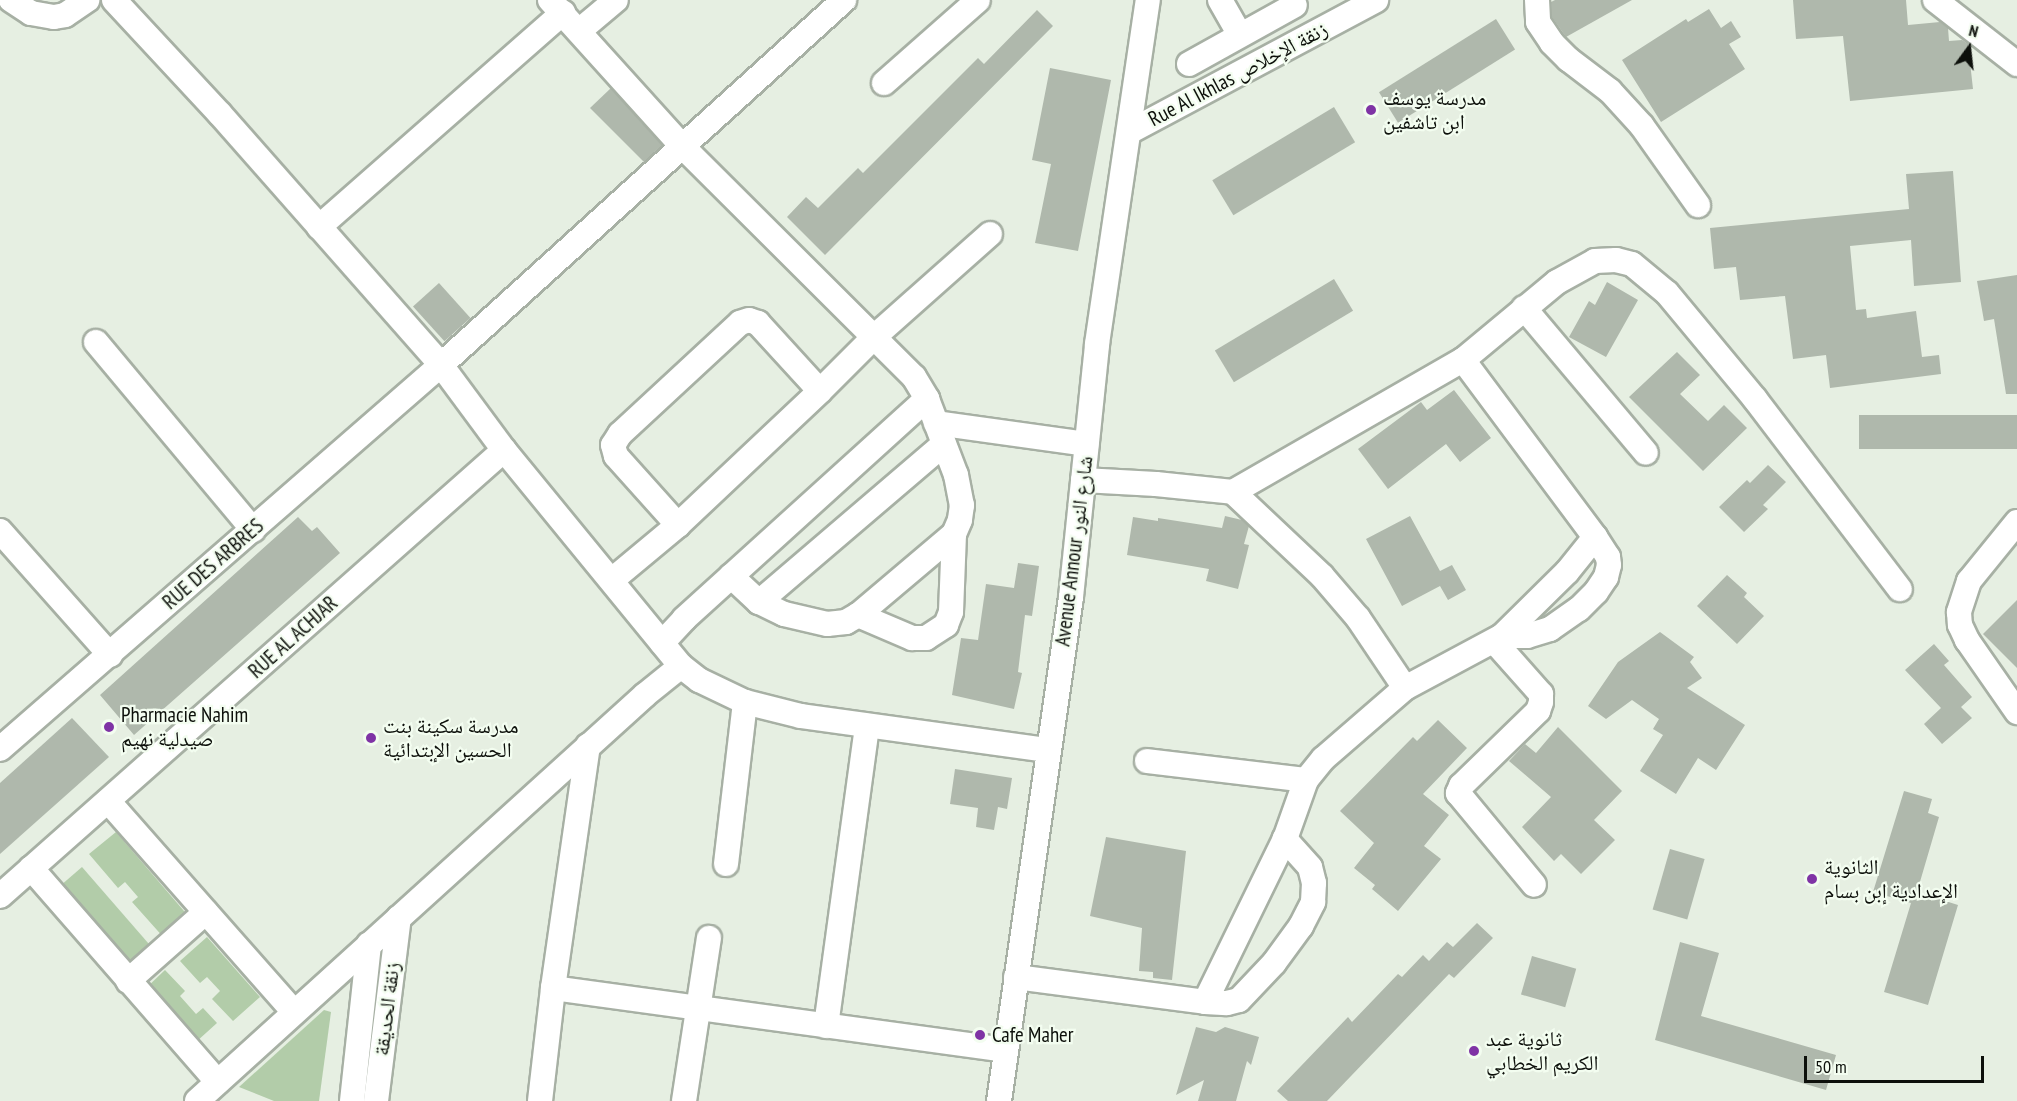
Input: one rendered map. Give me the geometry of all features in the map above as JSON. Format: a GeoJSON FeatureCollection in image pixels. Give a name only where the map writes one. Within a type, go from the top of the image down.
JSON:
{"type":"FeatureCollection","features":[{"type":"Feature","properties":{"kind":"street"},"geometry":{"type":"LineString","coordinates":[[11,0],[31,14],[54,17],[65,15],[87,0]]}},
{"type":"Feature","properties":{"kind":"street"},"geometry":{"type":"LineString","coordinates":[[114,0],[319,227],[433,372],[504,450],[681,666],[699,681],[745,702],[801,716],[1047,750]]}},
{"type":"Feature","properties":{"kind":"street"},"geometry":{"type":"LineString","coordinates":[[319,227],[564,15],[616,0]]}},
{"type":"Feature","properties":{"kind":"street","name":"RUE DES ARBRES"},"geometry":{"type":"LineString","coordinates":[[0,749],[433,372],[844,0]]}},
{"type":"Feature","properties":{"kind":"street"},"geometry":{"type":"LineString","coordinates":[[884,83],[978,0]]}},
{"type":"Feature","properties":{"kind":"street","name":"Avenue Annour شارع النور"},"geometry":{"type":"LineString","coordinates":[[999,1101],[1047,750],[1071,597],[1097,344],[1131,131],[1148,0]]}},
{"type":"Feature","properties":{"kind":"street"},"geometry":{"type":"LineString","coordinates":[[1220,0],[1240,35]]}},
{"type":"Feature","properties":{"kind":"street","name":"Rue Al Ikhlas زنقة الإخلاص"},"geometry":{"type":"LineString","coordinates":[[1131,131],[1376,0]]}},
{"type":"Feature","properties":{"kind":"street"},"geometry":{"type":"LineString","coordinates":[[1537,0],[1538,22],[1552,43],[1618,99],[1641,126],[1698,205]]}},
{"type":"Feature","properties":{"kind":"street"},"geometry":{"type":"LineString","coordinates":[[1935,0],[2017,64]]}},
{"type":"Feature","properties":{"kind":"street"},"geometry":{"type":"LineString","coordinates":[[1189,64],[1293,3],[1313,34]]}},
{"type":"Feature","properties":{"kind":"street"},"geometry":{"type":"LineString","coordinates":[[564,15],[683,147],[914,377],[927,399],[956,475],[962,505],[960,520],[954,534],[951,612],[946,625],[926,638],[912,638],[858,615]]}},
{"type":"Feature","properties":{"kind":"street"},"geometry":{"type":"LineString","coordinates":[[612,580],[678,525],[874,337],[990,234]]}},
{"type":"Feature","properties":{"kind":"street"},"geometry":{"type":"LineString","coordinates":[[1083,480],[1156,484],[1233,492],[1463,360],[1557,282],[1595,261],[1616,260],[1632,264],[1667,293],[1755,399],[1900,589]]}},
{"type":"Feature","properties":{"kind":"street"},"geometry":{"type":"LineString","coordinates":[[1524,308],[1646,453]]}},
{"type":"Feature","properties":{"kind":"street"},"geometry":{"type":"LineString","coordinates":[[678,525],[613,451],[620,434],[744,321],[754,321],[764,327],[820,391]]}},
{"type":"Feature","properties":{"kind":"street"},"geometry":{"type":"LineString","coordinates":[[96,342],[253,530]]}},
{"type":"Feature","properties":{"kind":"street"},"geometry":{"type":"LineString","coordinates":[[1463,360],[1608,557],[1606,577],[1580,609],[1550,629],[1527,636],[1498,638]]}},
{"type":"Feature","properties":{"kind":"street"},"geometry":{"type":"LineString","coordinates":[[662,643],[731,576],[927,399]]}},
{"type":"Feature","properties":{"kind":"street"},"geometry":{"type":"LineString","coordinates":[[759,602],[940,433],[1087,444]]}},
{"type":"Feature","properties":{"kind":"street","name":"RUE AL ACHJAR"},"geometry":{"type":"LineString","coordinates":[[0,896],[504,450]]}},
{"type":"Feature","properties":{"kind":"street"},"geometry":{"type":"LineString","coordinates":[[1233,492],[1322,576],[1358,618],[1405,688]]}},
{"type":"Feature","properties":{"kind":"street"},"geometry":{"type":"LineString","coordinates":[[2017,522],[1969,581],[1959,612],[1960,625],[1967,640],[2017,712]]}},
{"type":"Feature","properties":{"kind":"street"},"geometry":{"type":"LineString","coordinates":[[0,531],[110,655]]}},
{"type":"Feature","properties":{"kind":"street"},"geometry":{"type":"LineString","coordinates":[[731,576],[759,602],[784,614],[820,623],[846,622],[858,615],[954,534]]}},
{"type":"Feature","properties":{"kind":"street"},"geometry":{"type":"LineString","coordinates":[[1205,1002],[1286,839],[1306,780],[1323,759],[1405,688],[1432,671],[1498,638],[1567,572],[1595,537]]}},
{"type":"Feature","properties":{"kind":"street"},"geometry":{"type":"LineString","coordinates":[[1498,638],[1541,694],[1542,702],[1538,711],[1461,786],[1458,793],[1534,885]]}},
{"type":"Feature","properties":{"kind":"street"},"geometry":{"type":"LineString","coordinates":[[197,1101],[293,1011],[588,746],[681,666]]}},
{"type":"Feature","properties":{"kind":"street"},"geometry":{"type":"LineString","coordinates":[[726,864],[745,702]]}},
{"type":"Feature","properties":{"kind":"street"},"geometry":{"type":"LineString","coordinates":[[826,1026],[867,726]]}},
{"type":"Feature","properties":{"kind":"street"},"geometry":{"type":"LineString","coordinates":[[540,1101],[553,988],[588,746]]}},
{"type":"Feature","properties":{"kind":"street"},"geometry":{"type":"LineString","coordinates":[[1147,761],[1306,780]]}},
{"type":"Feature","properties":{"kind":"street"},"geometry":{"type":"LineString","coordinates":[[108,801],[293,1011]]}},
{"type":"Feature","properties":{"kind":"street"},"geometry":{"type":"LineString","coordinates":[[1016,977],[1205,1002],[1227,1003],[1239,999],[1251,990],[1300,926],[1313,902],[1314,883],[1310,867],[1286,839]]}},
{"type":"Feature","properties":{"kind":"street"},"geometry":{"type":"LineString","coordinates":[[31,868],[218,1082]]}},
{"type":"Feature","properties":{"kind":"street"},"geometry":{"type":"LineString","coordinates":[[128,981],[206,912]]}},
{"type":"Feature","properties":{"kind":"street","name":"زنقة الحديقة"},"geometry":{"type":"LineString","coordinates":[[376,1101],[399,917]]}},
{"type":"Feature","properties":{"kind":"street"},"geometry":{"type":"LineString","coordinates":[[684,1101],[709,938]]}},
{"type":"Feature","properties":{"kind":"street","name":"زنقة الحديقة"},"geometry":{"type":"LineString","coordinates":[[351,1101],[369,944]]}},
{"type":"Feature","properties":{"kind":"street"},"geometry":{"type":"LineString","coordinates":[[553,988],[1006,1050]]}},
{"type":"Feature","properties":{"kind":"green space"},"geometry":{"type":"Polygon","coordinates":[[[116,832],[190,918],[165,939],[132,902],[138,897],[125,882],[118,888],[89,854],[116,832]]]}},
{"type":"Feature","properties":{"kind":"green space"},"geometry":{"type":"Polygon","coordinates":[[[82,867],[154,949],[132,968],[61,885],[82,867]]]}},
{"type":"Feature","properties":{"kind":"green space"},"geometry":{"type":"Polygon","coordinates":[[[207,937],[260,997],[233,1021],[212,999],[220,991],[207,977],[200,983],[180,961],[207,937]]]}},
{"type":"Feature","properties":{"kind":"green space"},"geometry":{"type":"Polygon","coordinates":[[[165,970],[185,991],[180,996],[196,1014],[203,1008],[217,1023],[196,1042],[145,989],[165,970]]]}},
{"type":"Feature","properties":{"kind":"green space"},"geometry":{"type":"Polygon","coordinates":[[[324,1010],[331,1012],[319,1101],[274,1101],[239,1087],[324,1010]]]}},
{"type":"Feature","properties":{"kind":"building"},"geometry":{"type":"Polygon","coordinates":[[[1555,0],[1632,0],[1566,37],[1552,17],[1551,2],[1555,0]]]}},
{"type":"Feature","properties":{"kind":"building"},"geometry":{"type":"Polygon","coordinates":[[[1793,0],[1906,0],[1908,25],[1940,22],[1948,28],[1949,41],[1962,40],[1968,44],[1973,89],[1850,101],[1843,36],[1796,39],[1793,0]]]}},
{"type":"Feature","properties":{"kind":"building"},"geometry":{"type":"Polygon","coordinates":[[[1709,9],[1721,28],[1731,21],[1741,37],[1729,44],[1745,69],[1661,122],[1622,60],[1686,19],[1688,22],[1709,9]]]}},
{"type":"Feature","properties":{"kind":"building"},"geometry":{"type":"Polygon","coordinates":[[[1037,10],[1053,26],[825,255],[787,217],[806,197],[818,208],[858,168],[863,173],[978,58],[984,64],[1037,10]]]}},
{"type":"Feature","properties":{"kind":"building"},"geometry":{"type":"Polygon","coordinates":[[[1496,19],[1515,50],[1398,123],[1379,92],[1496,19]]]}},
{"type":"Feature","properties":{"kind":"building"},"geometry":{"type":"Polygon","coordinates":[[[1050,68],[1111,80],[1078,251],[1035,243],[1051,164],[1032,160],[1050,68]]]}},
{"type":"Feature","properties":{"kind":"building"},"geometry":{"type":"Polygon","coordinates":[[[611,88],[662,145],[644,162],[590,108],[611,88]]]}},
{"type":"Feature","properties":{"kind":"building"},"geometry":{"type":"Polygon","coordinates":[[[1334,107],[1355,142],[1233,215],[1212,180],[1334,107]]]}},
{"type":"Feature","properties":{"kind":"building"},"geometry":{"type":"Polygon","coordinates":[[[1953,171],[1961,282],[1914,286],[1911,240],[1850,246],[1856,310],[1866,309],[1867,318],[1916,311],[1922,357],[1939,355],[1941,374],[1830,388],[1826,355],[1793,359],[1785,296],[1740,300],[1736,267],[1714,269],[1710,228],[1909,209],[1906,174],[1953,171]]]}},
{"type":"Feature","properties":{"kind":"building"},"geometry":{"type":"Polygon","coordinates":[[[2017,275],[2017,394],[2006,394],[1994,319],[1984,321],[1977,281],[2017,275]]]}},
{"type":"Feature","properties":{"kind":"building"},"geometry":{"type":"Polygon","coordinates":[[[1334,279],[1353,311],[1234,382],[1215,351],[1334,279]]]}},
{"type":"Feature","properties":{"kind":"building"},"geometry":{"type":"Polygon","coordinates":[[[1607,282],[1638,300],[1606,357],[1569,337],[1589,301],[1595,305],[1607,282]]]}},
{"type":"Feature","properties":{"kind":"building"},"geometry":{"type":"Polygon","coordinates":[[[439,283],[470,318],[444,341],[413,306],[439,283]]]}},
{"type":"Feature","properties":{"kind":"building"},"geometry":{"type":"Polygon","coordinates":[[[1677,352],[1700,375],[1680,394],[1708,421],[1724,405],[1747,428],[1703,471],[1629,397],[1677,352]]]}},
{"type":"Feature","properties":{"kind":"building"},"geometry":{"type":"Polygon","coordinates":[[[1454,390],[1491,438],[1460,462],[1446,444],[1388,489],[1358,449],[1421,402],[1427,410],[1454,390]]]}},
{"type":"Feature","properties":{"kind":"building"},"geometry":{"type":"Polygon","coordinates":[[[1859,415],[2017,415],[2017,449],[1859,449],[1859,415]]]}},
{"type":"Feature","properties":{"kind":"building"},"geometry":{"type":"Polygon","coordinates":[[[1768,465],[1786,482],[1763,505],[1768,509],[1744,532],[1719,507],[1747,480],[1750,483],[1768,465]]]}},
{"type":"Feature","properties":{"kind":"building"},"geometry":{"type":"Polygon","coordinates":[[[1225,516],[1242,520],[1249,526],[1244,544],[1249,545],[1238,589],[1206,581],[1209,569],[1127,555],[1133,517],[1158,521],[1158,518],[1222,528],[1225,516]]]}},
{"type":"Feature","properties":{"kind":"building"},"geometry":{"type":"Polygon","coordinates":[[[1410,516],[1440,571],[1452,565],[1466,590],[1448,600],[1440,586],[1402,606],[1366,539],[1410,516]]]}},
{"type":"Feature","properties":{"kind":"building"},"geometry":{"type":"Polygon","coordinates":[[[298,517],[312,531],[317,527],[340,553],[134,735],[100,695],[298,517]]]}},
{"type":"Feature","properties":{"kind":"building"},"geometry":{"type":"Polygon","coordinates":[[[1018,563],[1039,566],[1032,616],[1025,615],[1018,672],[1022,673],[1014,709],[952,695],[961,638],[978,640],[986,584],[1014,588],[1018,563]]]}},
{"type":"Feature","properties":{"kind":"building"},"geometry":{"type":"Polygon","coordinates":[[[1727,575],[1747,593],[1744,597],[1764,616],[1737,644],[1697,606],[1727,575]]]}},
{"type":"Feature","properties":{"kind":"building"},"geometry":{"type":"Polygon","coordinates":[[[2017,600],[2017,668],[1983,634],[2017,600]]]}},
{"type":"Feature","properties":{"kind":"building"},"geometry":{"type":"Polygon","coordinates":[[[1660,632],[1694,657],[1690,662],[1702,678],[1687,688],[1745,725],[1716,770],[1698,758],[1676,794],[1640,771],[1663,735],[1653,729],[1659,719],[1632,700],[1606,719],[1588,706],[1618,662],[1660,632]]]}},
{"type":"Feature","properties":{"kind":"building"},"geometry":{"type":"Polygon","coordinates":[[[1934,644],[1949,661],[1944,665],[1972,697],[1961,707],[1972,718],[1942,744],[1924,724],[1941,708],[1905,670],[1934,644]]]}},
{"type":"Feature","properties":{"kind":"building"},"geometry":{"type":"Polygon","coordinates":[[[72,718],[109,757],[0,854],[0,783],[72,718]]]}},
{"type":"Feature","properties":{"kind":"building"},"geometry":{"type":"Polygon","coordinates":[[[1438,720],[1467,748],[1423,794],[1449,815],[1424,846],[1441,859],[1398,911],[1372,889],[1375,885],[1354,868],[1374,843],[1340,811],[1413,737],[1417,741],[1438,720]]]}},
{"type":"Feature","properties":{"kind":"building"},"geometry":{"type":"Polygon","coordinates":[[[1558,727],[1622,791],[1594,820],[1615,840],[1581,874],[1561,854],[1554,861],[1522,827],[1551,797],[1509,761],[1525,744],[1536,753],[1558,727]]]}},
{"type":"Feature","properties":{"kind":"building"},"geometry":{"type":"Polygon","coordinates":[[[955,769],[1012,778],[1007,809],[998,807],[994,830],[976,827],[978,808],[950,804],[955,769]]]}},
{"type":"Feature","properties":{"kind":"building"},"geometry":{"type":"Polygon","coordinates":[[[1904,791],[1932,799],[1928,813],[1939,817],[1917,892],[1958,905],[1928,1005],[1884,992],[1911,903],[1873,892],[1904,791]]]}},
{"type":"Feature","properties":{"kind":"building"},"geometry":{"type":"Polygon","coordinates":[[[1106,837],[1186,851],[1172,980],[1153,978],[1153,972],[1139,971],[1142,928],[1090,916],[1106,837]]]}},
{"type":"Feature","properties":{"kind":"building"},"geometry":{"type":"Polygon","coordinates":[[[1670,849],[1705,859],[1687,919],[1653,910],[1670,849]]]}},
{"type":"Feature","properties":{"kind":"building"},"geometry":{"type":"Polygon","coordinates":[[[1477,923],[1493,938],[1454,978],[1449,974],[1327,1101],[1288,1101],[1277,1091],[1348,1017],[1352,1022],[1398,974],[1402,977],[1423,955],[1429,961],[1447,942],[1453,947],[1477,923]]]}},
{"type":"Feature","properties":{"kind":"building"},"geometry":{"type":"Polygon","coordinates":[[[1680,942],[1719,953],[1701,1016],[1836,1055],[1826,1090],[1655,1040],[1680,942]]]}},
{"type":"Feature","properties":{"kind":"building"},"geometry":{"type":"Polygon","coordinates":[[[1532,956],[1576,969],[1565,1007],[1521,994],[1532,956]]]}},
{"type":"Feature","properties":{"kind":"building"},"geometry":{"type":"Polygon","coordinates":[[[1196,1027],[1216,1032],[1225,1027],[1259,1037],[1251,1065],[1247,1061],[1236,1101],[1198,1101],[1204,1080],[1176,1095],[1196,1027]]]}},
{"type":"Feature","properties":{"kind":"place","name":"مدرسة يوسف ابن تاشفين"},"geometry":{"type":"Point","coordinates":[1371,110]}},
{"type":"Feature","properties":{"kind":"place","name":"Pharmacie Nahim صيدلية نهيم"},"geometry":{"type":"Point","coordinates":[109,727]}},
{"type":"Feature","properties":{"kind":"place","name":"مدرسة سكينة بنت الحسين الإبتدائية"},"geometry":{"type":"Point","coordinates":[371,738]}},
{"type":"Feature","properties":{"kind":"place","name":"الثانوية الإعدادية إبن بسام"},"geometry":{"type":"Point","coordinates":[1812,879]}},
{"type":"Feature","properties":{"kind":"place","name":"Cafe Maher"},"geometry":{"type":"Point","coordinates":[980,1035]}},
{"type":"Feature","properties":{"kind":"place","name":"ثانوية عبد الكريم الخطابي"},"geometry":{"type":"Point","coordinates":[1474,1051]}}]}
